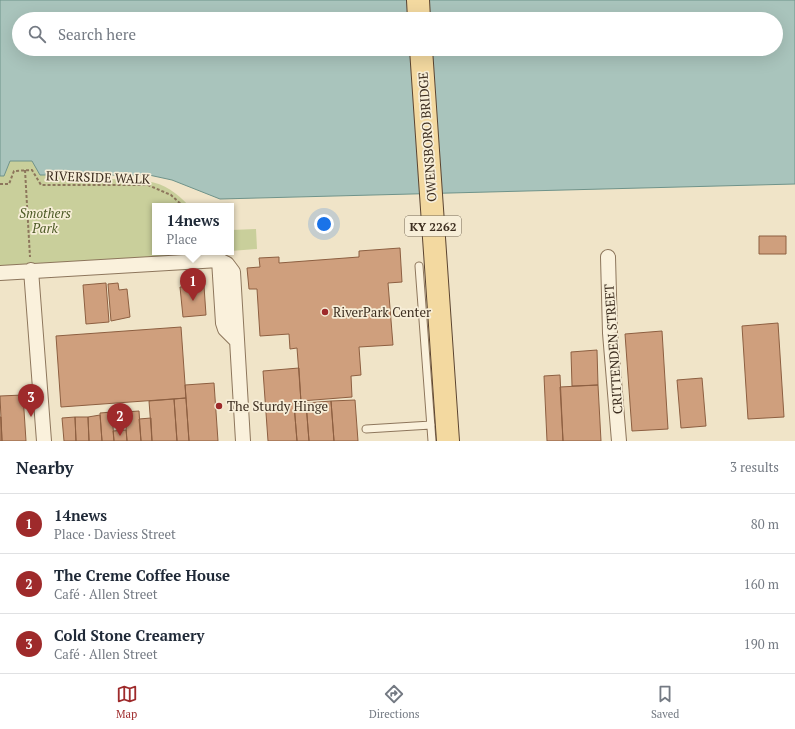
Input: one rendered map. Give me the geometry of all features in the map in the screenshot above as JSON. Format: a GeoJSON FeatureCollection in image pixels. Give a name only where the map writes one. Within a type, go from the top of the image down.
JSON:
{"type":"FeatureCollection","features":[{"type":"Feature","properties":{"kind":"main road"},"geometry":{"type":"LineString","coordinates":[[418,0],[419,12]]}},
{"type":"Feature","properties":{"kind":"main road","name":"OWENSBORO BRIDGE"},"geometry":{"type":"LineString","coordinates":[[421,56],[448,441]]}},
{"type":"Feature","properties":{"kind":"street","name":"CRITTENDEN STREET"},"geometry":{"type":"LineString","coordinates":[[608,257],[610,333],[619,441]]}},
{"type":"Feature","properties":{"kind":"street"},"geometry":{"type":"LineString","coordinates":[[0,273],[31,265],[219,260],[223,323],[225,329],[237,342],[243,441]]}},
{"type":"Feature","properties":{"kind":"street"},"geometry":{"type":"LineString","coordinates":[[31,265],[44,441]]}},
{"type":"Feature","properties":{"kind":"lane"},"geometry":{"type":"LineString","coordinates":[[419,266],[432,441]]}},
{"type":"Feature","properties":{"kind":"lane"},"geometry":{"type":"LineString","coordinates":[[366,429],[430,425]]}},
{"type":"Feature","properties":{"kind":"path"},"geometry":{"type":"LineString","coordinates":[[0,184],[9,184],[14,171],[25,170],[31,265]]}},
{"type":"Feature","properties":{"kind":"path","name":"RIVERSIDE WALK"},"geometry":{"type":"LineString","coordinates":[[25,170],[32,170],[41,185],[148,185],[159,188],[171,195],[180,203]]}},
{"type":"Feature","properties":{"kind":"green space","name":"Smothers Park"},"geometry":{"type":"Polygon","coordinates":[[[10,161],[33,161],[41,175],[147,181],[159,184],[175,193],[186,203],[152,203],[152,255],[181,255],[0,268],[0,176],[4,176],[10,161]]]}},
{"type":"Feature","properties":{"kind":"green space"},"geometry":{"type":"Polygon","coordinates":[[[256,229],[257,249],[234,251],[234,230],[256,229]]]}},
{"type":"Feature","properties":{"kind":"water"},"geometry":{"type":"Polygon","coordinates":[[[0,0],[795,0],[795,184],[220,199],[172,180],[149,175],[40,175],[32,161],[10,161],[4,176],[0,176],[0,0]]]}},
{"type":"Feature","properties":{"kind":"building"},"geometry":{"type":"Polygon","coordinates":[[[759,236],[786,236],[786,254],[759,254],[759,236]]]}},
{"type":"Feature","properties":{"kind":"building","name":"RiverPark Center"},"geometry":{"type":"Polygon","coordinates":[[[400,248],[402,282],[388,283],[393,345],[359,347],[361,375],[351,376],[352,397],[301,401],[297,348],[290,349],[289,334],[260,336],[257,289],[249,289],[247,268],[260,267],[259,258],[279,257],[279,263],[359,257],[359,251],[400,248]]]}},
{"type":"Feature","properties":{"kind":"building"},"geometry":{"type":"Polygon","coordinates":[[[106,283],[109,322],[86,324],[83,285],[106,283]]]}},
{"type":"Feature","properties":{"kind":"building"},"geometry":{"type":"Polygon","coordinates":[[[118,283],[119,290],[127,289],[130,317],[111,321],[108,284],[118,283]]]}},
{"type":"Feature","properties":{"kind":"building"},"geometry":{"type":"Polygon","coordinates":[[[204,286],[206,315],[183,317],[180,287],[204,286]]]}},
{"type":"Feature","properties":{"kind":"building"},"geometry":{"type":"Polygon","coordinates":[[[778,323],[784,417],[748,419],[742,326],[778,323]]]}},
{"type":"Feature","properties":{"kind":"building"},"geometry":{"type":"Polygon","coordinates":[[[181,327],[186,398],[61,407],[56,336],[181,327]]]}},
{"type":"Feature","properties":{"kind":"building"},"geometry":{"type":"Polygon","coordinates":[[[662,331],[668,429],[632,431],[625,334],[662,331]]]}},
{"type":"Feature","properties":{"kind":"building"},"geometry":{"type":"Polygon","coordinates":[[[597,350],[598,385],[572,386],[571,352],[597,350]]]}},
{"type":"Feature","properties":{"kind":"building"},"geometry":{"type":"Polygon","coordinates":[[[299,368],[301,404],[294,404],[297,441],[268,441],[263,371],[299,368]]]}},
{"type":"Feature","properties":{"kind":"building"},"geometry":{"type":"Polygon","coordinates":[[[560,375],[563,441],[547,441],[544,376],[560,375]]]}},
{"type":"Feature","properties":{"kind":"building"},"geometry":{"type":"Polygon","coordinates":[[[702,378],[706,426],[681,428],[677,380],[702,378]]]}},
{"type":"Feature","properties":{"kind":"building"},"geometry":{"type":"Polygon","coordinates":[[[214,383],[218,441],[189,441],[185,385],[214,383]]]}},
{"type":"Feature","properties":{"kind":"building"},"geometry":{"type":"Polygon","coordinates":[[[598,385],[601,441],[563,441],[560,387],[598,385]]]}},
{"type":"Feature","properties":{"kind":"building"},"geometry":{"type":"Polygon","coordinates":[[[23,395],[26,441],[2,441],[0,396],[23,395]]]}},
{"type":"Feature","properties":{"kind":"building"},"geometry":{"type":"Polygon","coordinates":[[[186,398],[189,441],[177,441],[174,399],[186,398]]]}},
{"type":"Feature","properties":{"kind":"building"},"geometry":{"type":"Polygon","coordinates":[[[174,399],[177,441],[152,441],[149,401],[174,399]]]}},
{"type":"Feature","properties":{"kind":"building"},"geometry":{"type":"Polygon","coordinates":[[[355,400],[358,441],[334,441],[331,401],[355,400]]]}},
{"type":"Feature","properties":{"kind":"building"},"geometry":{"type":"Polygon","coordinates":[[[331,401],[334,441],[309,441],[306,403],[331,401]]]}},
{"type":"Feature","properties":{"kind":"building"},"geometry":{"type":"Polygon","coordinates":[[[306,403],[309,441],[297,441],[294,404],[306,403]]]}},
{"type":"Feature","properties":{"kind":"building"},"geometry":{"type":"Polygon","coordinates":[[[139,411],[141,441],[127,441],[125,412],[139,411]]]}},
{"type":"Feature","properties":{"kind":"building"},"geometry":{"type":"Polygon","coordinates":[[[112,412],[114,441],[102,441],[100,413],[112,412]]]}},
{"type":"Feature","properties":{"kind":"building"},"geometry":{"type":"Polygon","coordinates":[[[100,415],[102,441],[89,441],[88,417],[100,415]]]}},
{"type":"Feature","properties":{"kind":"building"},"geometry":{"type":"Polygon","coordinates":[[[1,417],[2,441],[0,441],[1,417]]]}},
{"type":"Feature","properties":{"kind":"building"},"geometry":{"type":"Polygon","coordinates":[[[75,417],[76,441],[64,441],[62,418],[75,417]]]}},
{"type":"Feature","properties":{"kind":"building"},"geometry":{"type":"Polygon","coordinates":[[[75,417],[88,417],[89,441],[76,441],[75,417]]]}},
{"type":"Feature","properties":{"kind":"building"},"geometry":{"type":"Polygon","coordinates":[[[151,418],[152,441],[141,441],[139,419],[151,418]]]}},
{"type":"Feature","properties":{"kind":"building"},"geometry":{"type":"Polygon","coordinates":[[[126,430],[127,441],[114,441],[113,431],[126,430]]]}},
{"type":"Feature","properties":{"kind":"place","name":"14news"},"geometry":{"type":"Point","coordinates":[193,301]}},
{"type":"Feature","properties":{"kind":"place","name":"RiverPark Center"},"geometry":{"type":"Point","coordinates":[325,312]}},
{"type":"Feature","properties":{"kind":"place","name":"The Sturdy Hinge"},"geometry":{"type":"Point","coordinates":[219,406]}},
{"type":"Feature","properties":{"kind":"place","name":"Cold Stone Creamery"},"geometry":{"type":"Point","coordinates":[31,417]}},
{"type":"Feature","properties":{"kind":"place","name":"The Creme Coffee House"},"geometry":{"type":"Point","coordinates":[120,436]}}]}
